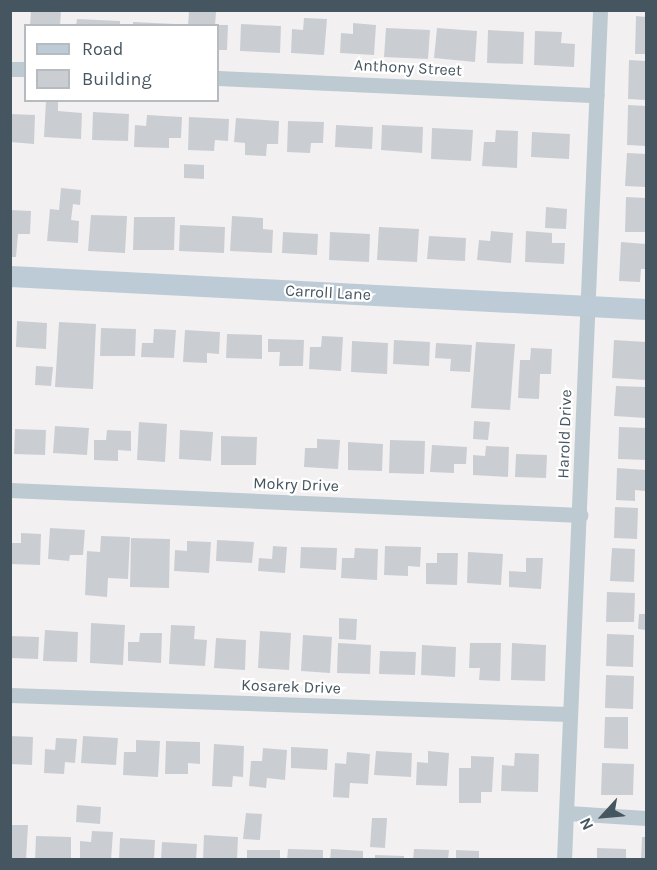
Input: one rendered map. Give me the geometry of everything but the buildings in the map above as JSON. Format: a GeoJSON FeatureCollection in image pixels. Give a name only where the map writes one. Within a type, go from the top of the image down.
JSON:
{"type":"FeatureCollection","features":[{"type":"Feature","properties":{"kind":"street","name":"Harold Drive"},"geometry":{"type":"LineString","coordinates":[[564,860],[568,813],[569,714],[580,515],[600,10]]}},
{"type":"Feature","properties":{"kind":"street","name":"Anthony Street"},"geometry":{"type":"LineString","coordinates":[[219,78],[597,95]]}},
{"type":"Feature","properties":{"kind":"street","name":"Carroll Lane"},"geometry":{"type":"LineString","coordinates":[[10,276],[588,308],[646,309]]}},
{"type":"Feature","properties":{"kind":"street","name":"Mokry Drive"},"geometry":{"type":"LineString","coordinates":[[10,490],[580,515]]}},
{"type":"Feature","properties":{"kind":"street","name":"Kosarek Drive"},"geometry":{"type":"LineString","coordinates":[[10,695],[569,714]]}},
{"type":"Feature","properties":{"kind":"street"},"geometry":{"type":"LineString","coordinates":[[568,813],[646,818]]}}]}
